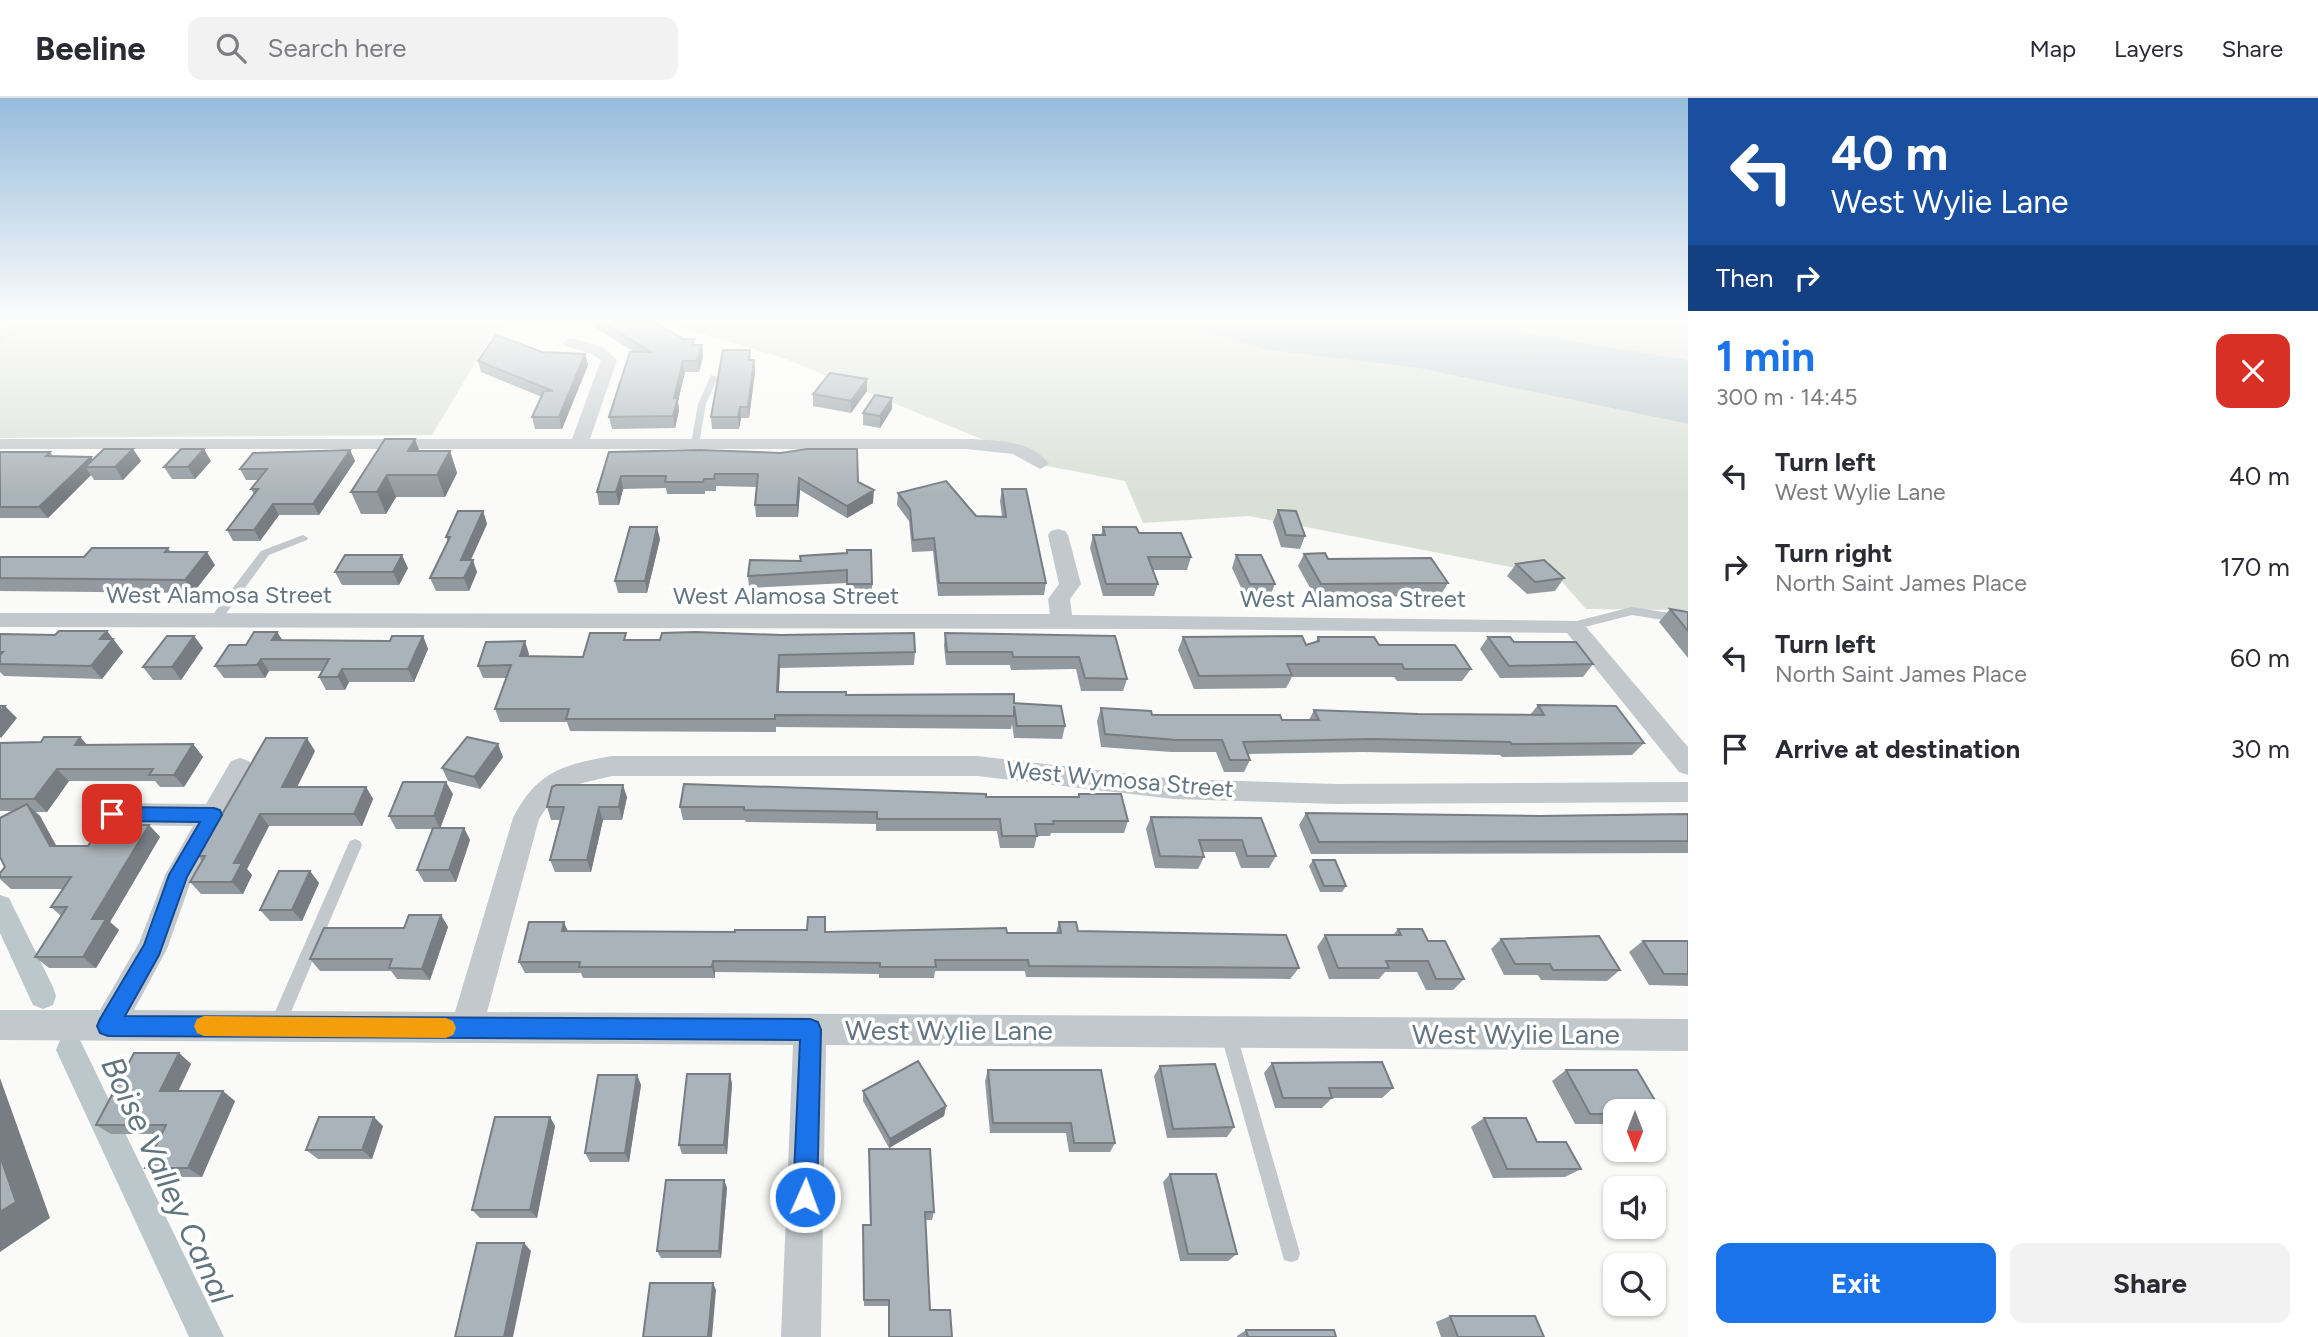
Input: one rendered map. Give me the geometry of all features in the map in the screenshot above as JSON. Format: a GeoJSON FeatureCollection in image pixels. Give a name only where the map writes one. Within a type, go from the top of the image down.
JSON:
{"type":"FeatureCollection","features":[{"type":"Feature","properties":{"kind":"street"},"geometry":{"type":"LineString","coordinates":[[579,444],[602,380]]}},
{"type":"Feature","properties":{"kind":"street"},"geometry":{"type":"LineString","coordinates":[[0,444],[386,449],[579,444],[985,445],[1034,456],[1040,464]]}},
{"type":"Feature","properties":{"kind":"street"},"geometry":{"type":"LineString","coordinates":[[1058,535],[1070,584],[1059,599],[1062,621]]}},
{"type":"Feature","properties":{"kind":"street","name":"West Alamosa Street"},"geometry":{"type":"LineString","coordinates":[[0,620],[1062,621],[1573,626]]}},
{"type":"Feature","properties":{"kind":"street"},"geometry":{"type":"LineString","coordinates":[[1573,626],[1688,765]]}},
{"type":"Feature","properties":{"kind":"street","name":"West Wymosa Street"},"geometry":{"type":"LineString","coordinates":[[466,1029],[526,818],[536,798],[555,781],[580,770],[612,766],[932,765],[1012,769],[1174,789],[1337,794],[1688,792]]}},
{"type":"Feature","properties":{"kind":"street"},"geometry":{"type":"LineString","coordinates":[[108,1026],[152,948],[178,875],[240,768]]}},
{"type":"Feature","properties":{"kind":"street"},"geometry":{"type":"LineString","coordinates":[[112,814],[214,815]]}},
{"type":"Feature","properties":{"kind":"street","name":"West Wylie Lane"},"geometry":{"type":"LineString","coordinates":[[0,1025],[1688,1035]]}},
{"type":"Feature","properties":{"kind":"street"},"geometry":{"type":"LineString","coordinates":[[801,1337],[810,1030]]}},
{"type":"Feature","properties":{"kind":"lane"},"geometry":{"type":"LineString","coordinates":[[695,444],[702,404],[713,380]]}},
{"type":"Feature","properties":{"kind":"lane"},"geometry":{"type":"LineString","coordinates":[[215,620],[265,553],[303,538]]}},
{"type":"Feature","properties":{"kind":"lane"},"geometry":{"type":"LineString","coordinates":[[1573,626],[1632,611],[1688,620]]}},
{"type":"Feature","properties":{"kind":"lane"},"geometry":{"type":"LineString","coordinates":[[277,1027],[355,845]]}},
{"type":"Feature","properties":{"kind":"lane"},"geometry":{"type":"LineString","coordinates":[[1228,1032],[1291,1253]]}},
{"type":"Feature","properties":{"kind":"shaded area"},"geometry":{"type":"Polygon","coordinates":[[[0,380],[465,380],[432,435],[0,438],[0,380]]]}},
{"type":"Feature","properties":{"kind":"shaded area"},"geometry":{"type":"Polygon","coordinates":[[[837,380],[1475,380],[1688,424],[1688,610],[1586,609],[1557,576],[1249,516],[1143,523],[1125,481],[1047,466],[837,380]]]}},
{"type":"Feature","properties":{"kind":"shaded area"},"geometry":{"type":"Polygon","coordinates":[[[1475,380],[1688,380],[1688,424],[1475,380]]]}},
{"type":"Feature","properties":{"kind":"building"},"geometry":{"type":"Polygon","coordinates":[[[525,380],[574,380],[559,417],[532,417],[544,391],[553,391],[525,380]]]}},
{"type":"Feature","properties":{"kind":"building"},"geometry":{"type":"Polygon","coordinates":[[[621,380],[678,380],[674,398],[678,398],[673,416],[609,417],[621,380]]]}},
{"type":"Feature","properties":{"kind":"building"},"geometry":{"type":"Polygon","coordinates":[[[718,380],[751,380],[748,407],[740,407],[738,417],[711,417],[718,380]]]}},
{"type":"Feature","properties":{"kind":"building"},"geometry":{"type":"Polygon","coordinates":[[[824,380],[866,380],[851,401],[813,394],[824,380]]]}},
{"type":"Feature","properties":{"kind":"building"},"geometry":{"type":"Polygon","coordinates":[[[875,395],[892,398],[880,416],[863,413],[875,395]]]}},
{"type":"Feature","properties":{"kind":"building"},"geometry":{"type":"Polygon","coordinates":[[[385,439],[415,439],[408,451],[450,451],[437,475],[387,475],[377,492],[351,492],[385,439]]]}},
{"type":"Feature","properties":{"kind":"building"},"geometry":{"type":"Polygon","coordinates":[[[104,449],[133,449],[115,467],[85,467],[104,449]]]}},
{"type":"Feature","properties":{"kind":"building"},"geometry":{"type":"Polygon","coordinates":[[[181,449],[204,449],[188,467],[164,467],[181,449]]]}},
{"type":"Feature","properties":{"kind":"building"},"geometry":{"type":"Polygon","coordinates":[[[807,449],[857,449],[858,482],[874,490],[847,506],[799,478],[797,505],[755,505],[758,474],[715,474],[714,479],[704,479],[703,482],[665,482],[666,476],[621,476],[616,492],[597,492],[609,452],[700,450],[781,453],[807,449]]]}},
{"type":"Feature","properties":{"kind":"building"},"geometry":{"type":"Polygon","coordinates":[[[350,450],[313,504],[273,504],[254,530],[227,530],[258,489],[251,489],[267,469],[240,469],[253,453],[350,450]]]}},
{"type":"Feature","properties":{"kind":"building"},"geometry":{"type":"Polygon","coordinates":[[[0,452],[50,452],[46,456],[91,457],[39,507],[0,507],[0,452]]]}},
{"type":"Feature","properties":{"kind":"building"},"geometry":{"type":"Polygon","coordinates":[[[946,481],[976,516],[1006,517],[1002,489],[1026,489],[1046,583],[939,583],[934,538],[913,540],[910,509],[898,493],[946,481]]]}},
{"type":"Feature","properties":{"kind":"building"},"geometry":{"type":"Polygon","coordinates":[[[1278,510],[1296,511],[1305,536],[1286,535],[1278,510]]]}},
{"type":"Feature","properties":{"kind":"building"},"geometry":{"type":"Polygon","coordinates":[[[458,511],[483,511],[461,560],[473,560],[464,578],[430,578],[450,537],[446,537],[458,511]]]}},
{"type":"Feature","properties":{"kind":"building"},"geometry":{"type":"Polygon","coordinates":[[[630,527],[657,527],[645,581],[615,581],[630,527]]]}},
{"type":"Feature","properties":{"kind":"building"},"geometry":{"type":"Polygon","coordinates":[[[1103,527],[1136,527],[1139,533],[1181,533],[1191,557],[1148,557],[1158,584],[1106,584],[1093,535],[1105,535],[1103,527]]]}},
{"type":"Feature","properties":{"kind":"building"},"geometry":{"type":"Polygon","coordinates":[[[92,548],[168,548],[165,552],[207,552],[185,580],[0,578],[0,557],[84,557],[92,548]]]}},
{"type":"Feature","properties":{"kind":"building"},"geometry":{"type":"Polygon","coordinates":[[[847,550],[871,550],[872,584],[847,584],[847,570],[748,576],[750,560],[801,561],[800,556],[847,553],[847,550]]]}},
{"type":"Feature","properties":{"kind":"building"},"geometry":{"type":"Polygon","coordinates":[[[1325,553],[1328,559],[1431,558],[1448,583],[1321,584],[1304,554],[1325,553]]]}},
{"type":"Feature","properties":{"kind":"building"},"geometry":{"type":"Polygon","coordinates":[[[345,555],[402,555],[393,572],[335,572],[345,555]]]}},
{"type":"Feature","properties":{"kind":"building"},"geometry":{"type":"Polygon","coordinates":[[[1236,555],[1261,555],[1275,584],[1250,584],[1236,555]]]}},
{"type":"Feature","properties":{"kind":"building"},"geometry":{"type":"Polygon","coordinates":[[[1544,560],[1564,578],[1535,582],[1516,564],[1544,560]]]}},
{"type":"Feature","properties":{"kind":"building"},"geometry":{"type":"Polygon","coordinates":[[[1670,609],[1688,612],[1688,631],[1670,609]]]}},
{"type":"Feature","properties":{"kind":"building"},"geometry":{"type":"Polygon","coordinates":[[[59,631],[107,631],[100,639],[113,639],[91,666],[0,664],[0,655],[3,652],[0,652],[0,634],[55,635],[59,631]]]}},
{"type":"Feature","properties":{"kind":"building"},"geometry":{"type":"Polygon","coordinates":[[[254,632],[277,632],[272,640],[390,641],[392,636],[423,636],[408,669],[342,669],[338,677],[319,677],[329,659],[261,659],[257,665],[215,666],[229,645],[246,645],[254,632]]]}},
{"type":"Feature","properties":{"kind":"building"},"geometry":{"type":"Polygon","coordinates":[[[590,633],[626,633],[624,640],[660,640],[662,633],[780,635],[914,633],[915,652],[779,655],[777,692],[846,692],[846,695],[1014,694],[1014,703],[1061,706],[1065,726],[1017,726],[1014,706],[1014,716],[775,715],[775,719],[566,719],[569,709],[495,709],[511,665],[478,666],[486,642],[525,641],[520,656],[583,657],[590,633]]]}},
{"type":"Feature","properties":{"kind":"building"},"geometry":{"type":"Polygon","coordinates":[[[945,633],[1115,636],[1127,679],[1085,678],[1079,657],[1013,657],[1012,652],[947,652],[945,633]]]}},
{"type":"Feature","properties":{"kind":"building"},"geometry":{"type":"Polygon","coordinates":[[[167,636],[194,636],[172,667],[143,667],[167,636]]]}},
{"type":"Feature","properties":{"kind":"building"},"geometry":{"type":"Polygon","coordinates":[[[1302,636],[1306,645],[1319,641],[1318,637],[1374,637],[1379,645],[1455,645],[1471,669],[1404,669],[1402,664],[1287,664],[1292,675],[1199,676],[1183,637],[1302,636]]]}},
{"type":"Feature","properties":{"kind":"building"},"geometry":{"type":"Polygon","coordinates":[[[1488,637],[1510,637],[1514,642],[1576,642],[1593,664],[1509,666],[1488,637]]]}},
{"type":"Feature","properties":{"kind":"building"},"geometry":{"type":"Polygon","coordinates":[[[1538,705],[1616,706],[1644,743],[1512,744],[1371,739],[1243,742],[1250,760],[1230,760],[1222,740],[1176,740],[1105,734],[1101,708],[1151,711],[1152,715],[1280,715],[1282,720],[1319,720],[1314,710],[1544,715],[1538,705]]]}},
{"type":"Feature","properties":{"kind":"building"},"geometry":{"type":"Polygon","coordinates":[[[44,737],[80,737],[75,745],[193,744],[174,775],[149,775],[153,769],[57,769],[34,799],[0,799],[0,743],[41,742],[44,737]]]}},
{"type":"Feature","properties":{"kind":"building"},"geometry":{"type":"Polygon","coordinates":[[[467,737],[498,744],[474,777],[442,768],[467,737]]]}},
{"type":"Feature","properties":{"kind":"building"},"geometry":{"type":"Polygon","coordinates":[[[266,738],[307,738],[282,787],[366,787],[354,814],[260,814],[234,863],[242,863],[232,882],[190,882],[205,856],[198,856],[266,738]]]}},
{"type":"Feature","properties":{"kind":"building"},"geometry":{"type":"Polygon","coordinates":[[[403,782],[446,782],[434,816],[389,816],[403,782]]]}},
{"type":"Feature","properties":{"kind":"building"},"geometry":{"type":"Polygon","coordinates":[[[684,784],[986,794],[986,797],[1121,794],[1128,821],[1053,821],[1054,824],[1035,824],[1037,836],[1002,836],[1000,819],[877,819],[877,812],[680,807],[684,784]]]}},
{"type":"Feature","properties":{"kind":"building"},"geometry":{"type":"Polygon","coordinates":[[[623,785],[619,807],[599,807],[587,860],[550,860],[564,807],[547,807],[552,787],[623,785]]]}},
{"type":"Feature","properties":{"kind":"building"},"geometry":{"type":"Polygon","coordinates":[[[27,804],[50,846],[88,846],[102,825],[149,825],[92,919],[106,919],[83,957],[35,957],[67,907],[51,907],[71,877],[0,877],[5,867],[0,857],[0,818],[27,804]]]}},
{"type":"Feature","properties":{"kind":"building"},"geometry":{"type":"Polygon","coordinates":[[[1306,813],[1539,816],[1688,814],[1688,841],[1319,842],[1306,813]]]}},
{"type":"Feature","properties":{"kind":"building"},"geometry":{"type":"Polygon","coordinates":[[[1151,817],[1261,818],[1276,856],[1247,856],[1242,840],[1199,840],[1204,857],[1160,856],[1151,817]]]}},
{"type":"Feature","properties":{"kind":"building"},"geometry":{"type":"Polygon","coordinates":[[[433,828],[464,828],[449,870],[417,870],[433,828]]]}},
{"type":"Feature","properties":{"kind":"building"},"geometry":{"type":"Polygon","coordinates":[[[1313,860],[1335,860],[1346,886],[1324,886],[1313,860]]]}},
{"type":"Feature","properties":{"kind":"building"},"geometry":{"type":"Polygon","coordinates":[[[279,871],[310,871],[292,910],[260,910],[279,871]]]}},
{"type":"Feature","properties":{"kind":"building"},"geometry":{"type":"Polygon","coordinates":[[[409,915],[441,915],[422,969],[389,968],[392,959],[310,959],[324,928],[404,928],[409,915]]]}},
{"type":"Feature","properties":{"kind":"building"},"geometry":{"type":"Polygon","coordinates":[[[808,917],[825,917],[825,932],[1006,928],[1007,933],[1061,933],[1059,922],[1076,922],[1078,931],[1286,935],[1299,968],[1029,966],[1028,960],[935,960],[936,967],[880,967],[880,963],[713,961],[712,967],[579,967],[580,962],[519,962],[529,922],[564,922],[562,931],[735,932],[807,930],[808,917]]]}},
{"type":"Feature","properties":{"kind":"building"},"geometry":{"type":"Polygon","coordinates":[[[1398,929],[1422,929],[1428,941],[1445,941],[1464,979],[1436,979],[1428,961],[1386,961],[1389,968],[1338,968],[1325,935],[1401,935],[1398,929]]]}},
{"type":"Feature","properties":{"kind":"building"},"geometry":{"type":"Polygon","coordinates":[[[1599,936],[1620,970],[1553,970],[1550,964],[1515,964],[1501,939],[1599,936]]]}},
{"type":"Feature","properties":{"kind":"building"},"geometry":{"type":"Polygon","coordinates":[[[1643,941],[1688,941],[1688,974],[1664,974],[1643,941]]]}},
{"type":"Feature","properties":{"kind":"building"},"geometry":{"type":"Polygon","coordinates":[[[134,1053],[179,1053],[160,1091],[223,1091],[188,1168],[145,1168],[166,1125],[96,1125],[134,1053]]]}},
{"type":"Feature","properties":{"kind":"building"},"geometry":{"type":"Polygon","coordinates":[[[918,1061],[946,1106],[890,1139],[863,1091],[918,1061]]]}},
{"type":"Feature","properties":{"kind":"building"},"geometry":{"type":"Polygon","coordinates":[[[1382,1062],[1393,1088],[1329,1088],[1332,1098],[1283,1098],[1272,1063],[1382,1062]]]}},
{"type":"Feature","properties":{"kind":"building"},"geometry":{"type":"Polygon","coordinates":[[[1215,1064],[1234,1127],[1173,1129],[1160,1066],[1215,1064]]]}},
{"type":"Feature","properties":{"kind":"building"},"geometry":{"type":"Polygon","coordinates":[[[988,1070],[1101,1070],[1115,1143],[1074,1143],[1071,1123],[993,1123],[988,1070]]]}},
{"type":"Feature","properties":{"kind":"building"},"geometry":{"type":"Polygon","coordinates":[[[1566,1070],[1637,1070],[1654,1099],[1603,1099],[1603,1114],[1590,1114],[1566,1070]]]}},
{"type":"Feature","properties":{"kind":"building"},"geometry":{"type":"Polygon","coordinates":[[[687,1074],[730,1074],[724,1145],[679,1145],[687,1074]]]}},
{"type":"Feature","properties":{"kind":"building"},"geometry":{"type":"Polygon","coordinates":[[[598,1075],[637,1075],[625,1153],[585,1153],[598,1075]]]}},
{"type":"Feature","properties":{"kind":"building"},"geometry":{"type":"Polygon","coordinates":[[[319,1117],[374,1117],[362,1150],[306,1150],[319,1117]]]}},
{"type":"Feature","properties":{"kind":"building"},"geometry":{"type":"Polygon","coordinates":[[[495,1117],[550,1117],[530,1210],[472,1210],[495,1117]]]}},
{"type":"Feature","properties":{"kind":"building"},"geometry":{"type":"Polygon","coordinates":[[[1484,1118],[1526,1118],[1537,1142],[1566,1142],[1581,1169],[1507,1169],[1484,1118]]]}},
{"type":"Feature","properties":{"kind":"building"},"geometry":{"type":"Polygon","coordinates":[[[869,1149],[930,1149],[934,1212],[925,1212],[930,1310],[950,1310],[952,1337],[889,1337],[889,1300],[864,1300],[863,1225],[871,1225],[869,1149]]]}},
{"type":"Feature","properties":{"kind":"building"},"geometry":{"type":"Polygon","coordinates":[[[0,1156],[16,1202],[0,1212],[0,1156]]]}},
{"type":"Feature","properties":{"kind":"building"},"geometry":{"type":"Polygon","coordinates":[[[1170,1174],[1216,1174],[1237,1254],[1188,1254],[1170,1174]]]}},
{"type":"Feature","properties":{"kind":"building"},"geometry":{"type":"Polygon","coordinates":[[[666,1180],[724,1180],[719,1251],[657,1251],[666,1180]]]}},
{"type":"Feature","properties":{"kind":"building"},"geometry":{"type":"Polygon","coordinates":[[[477,1243],[524,1243],[504,1337],[455,1337],[477,1243]]]}},
{"type":"Feature","properties":{"kind":"building"},"geometry":{"type":"Polygon","coordinates":[[[650,1283],[713,1283],[708,1337],[643,1337],[650,1283]]]}},
{"type":"Feature","properties":{"kind":"building"},"geometry":{"type":"Polygon","coordinates":[[[1450,1316],[1535,1316],[1544,1337],[1458,1337],[1450,1316]]]}},
{"type":"Feature","properties":{"kind":"building"},"geometry":{"type":"Polygon","coordinates":[[[1246,1330],[1334,1330],[1336,1337],[1248,1337],[1246,1330]]]}},
{"type":"Feature","properties":{"kind":"waterway","name":"Boise Valley Canal"},"geometry":{"type":"LineString","coordinates":[[0,906],[43,996]]}},
{"type":"Feature","properties":{"kind":"waterway","name":"Boise Valley Canal"},"geometry":{"type":"LineString","coordinates":[[70,1050],[207,1337]]}},
{"type":"Feature","properties":{"kind":"slow traffic"},"geometry":{"type":"LineString","coordinates":[[204,1026],[446,1028]]}},
{"type":"Feature","properties":{"kind":"route"},"geometry":{"type":"LineString","coordinates":[[112,814],[214,815],[178,875],[152,948],[108,1026],[810,1030],[805,1197]]}}]}
